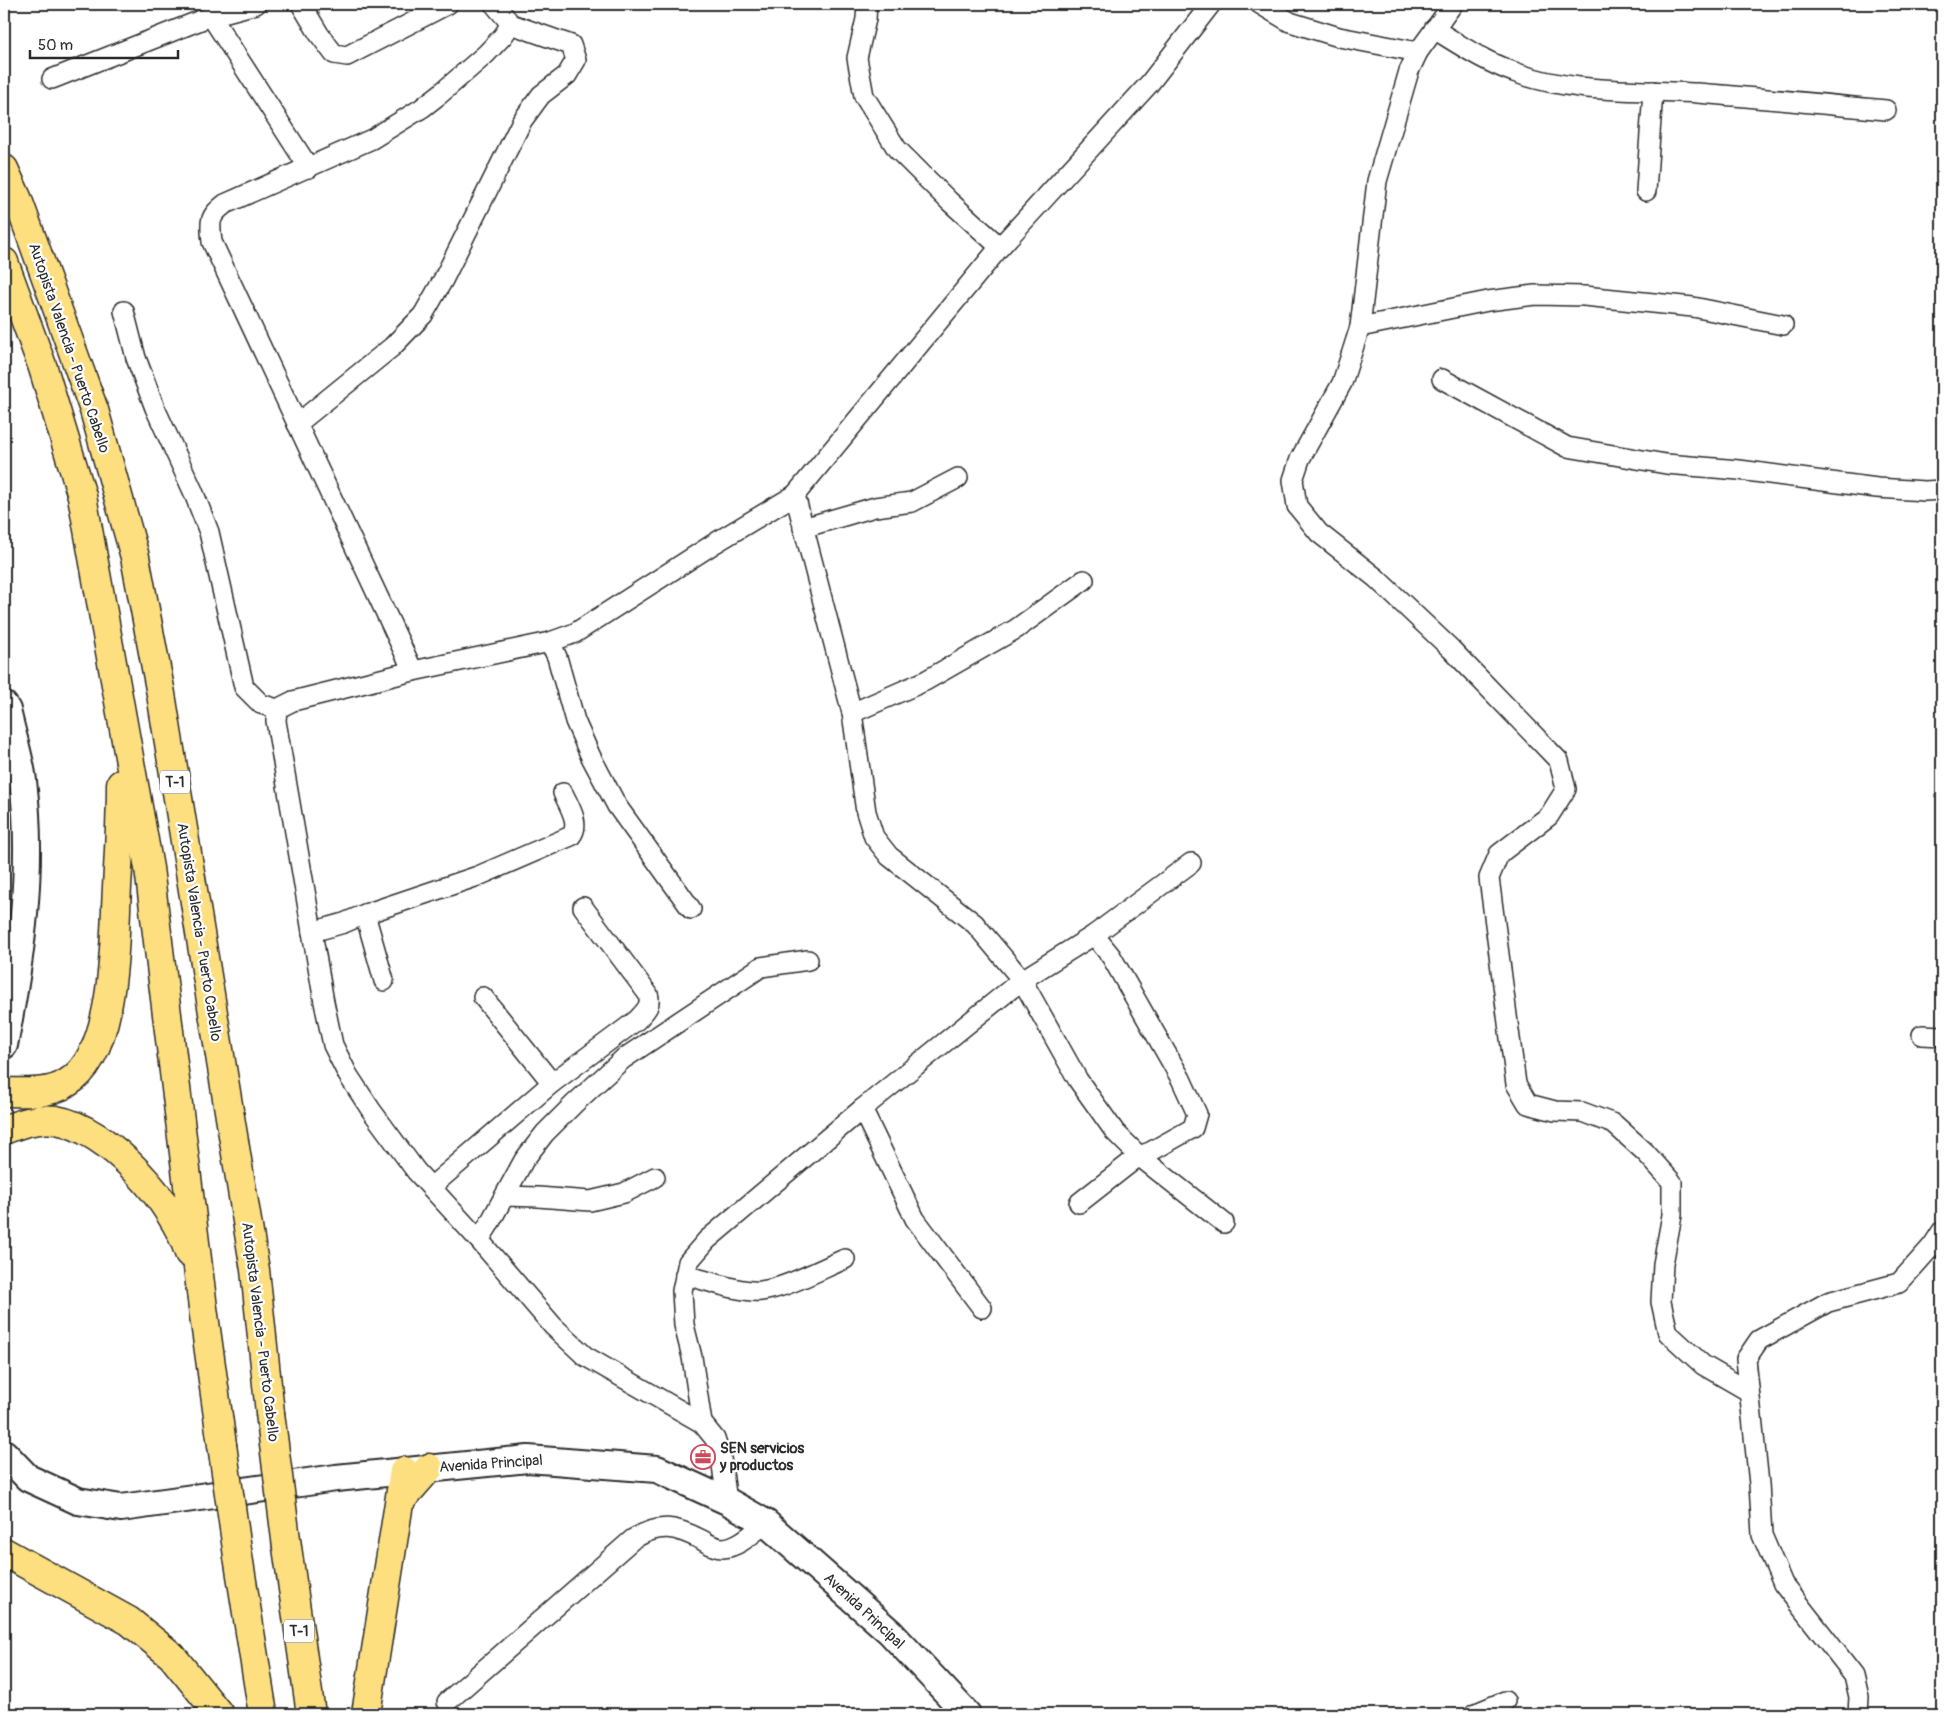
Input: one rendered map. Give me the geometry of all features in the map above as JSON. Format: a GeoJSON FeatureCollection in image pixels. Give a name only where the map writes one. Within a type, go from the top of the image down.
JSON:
{"type":"FeatureCollection","features":[{"type":"Feature","properties":{"kind":"highway","name":"Autopista Valencia - Puerto Cabello"},"geometry":{"type":"LineString","coordinates":[[4,169],[18,200],[94,410],[135,556],[161,694],[183,840],[255,1270],[270,1413],[287,1547],[312,1714]]}},
{"type":"Feature","properties":{"kind":"highway"},"geometry":{"type":"LineString","coordinates":[[4,262],[42,368],[82,496],[149,868],[203,1308],[238,1556],[263,1714]]}},
{"type":"Feature","properties":{"kind":"highway"},"geometry":{"type":"LineString","coordinates":[[4,1092],[44,1092],[66,1084],[82,1071],[92,1056],[101,1030],[114,963],[120,847],[122,723]]}},
{"type":"Feature","properties":{"kind":"highway"},"geometry":{"type":"LineString","coordinates":[[4,1130],[24,1122],[55,1120],[70,1124],[86,1132],[126,1159],[163,1202],[177,1225],[187,1248],[203,1308]]}},
{"type":"Feature","properties":{"kind":"highway"},"geometry":{"type":"LineString","coordinates":[[366,1714],[400,1500],[417,1470]]}},
{"type":"Feature","properties":{"kind":"highway"},"geometry":{"type":"LineString","coordinates":[[4,1552],[129,1621],[172,1656],[218,1714]]}},
{"type":"Feature","properties":{"kind":"main road"},"geometry":{"type":"LineString","coordinates":[[4,705],[7,710],[23,780],[28,841],[24,919],[4,1045]]}},
{"type":"Feature","properties":{"kind":"main road","name":"Avenida Principal"},"geometry":{"type":"LineString","coordinates":[[4,1452],[28,1478],[78,1501],[121,1508],[336,1478],[528,1459],[657,1469],[727,1501],[766,1523],[890,1632],[967,1714]]}},
{"type":"Feature","properties":{"kind":"street"},"geometry":{"type":"LineString","coordinates":[[52,80],[211,16],[256,4]]}},
{"type":"Feature","properties":{"kind":"street"},"geometry":{"type":"LineString","coordinates":[[301,4],[319,34],[334,54],[347,56],[448,4]]}},
{"type":"Feature","properties":{"kind":"street"},"geometry":{"type":"LineString","coordinates":[[297,424],[392,347],[423,315],[443,280],[522,121],[541,95],[566,75],[576,60],[571,44],[511,24],[494,4]]}},
{"type":"Feature","properties":{"kind":"street"},"geometry":{"type":"LineString","coordinates":[[867,4],[866,19],[856,58],[864,96],[897,149],[949,201],[1000,247]]}},
{"type":"Feature","properties":{"kind":"street"},"geometry":{"type":"LineString","coordinates":[[124,311],[136,358],[155,408],[193,491],[209,532],[244,687],[261,704],[277,709],[293,701],[413,670],[550,642],[576,633],[715,543],[795,495],[1000,247],[1149,84],[1212,4]]}},
{"type":"Feature","properties":{"kind":"street"},"geometry":{"type":"LineString","coordinates":[[1260,4],[1290,22],[1339,37],[1418,52]]}},
{"type":"Feature","properties":{"kind":"street"},"geometry":{"type":"LineString","coordinates":[[1453,4],[1418,52],[1409,72],[1377,181],[1360,327],[1342,383],[1300,459],[1293,480],[1297,506],[1319,533],[1376,578],[1451,649],[1559,761],[1566,789],[1549,816],[1499,854],[1489,878],[1516,1084],[1528,1104],[1555,1111],[1582,1112],[1614,1124],[1645,1152],[1672,1182],[1672,1215],[1663,1264],[1661,1302],[1668,1333],[1703,1364],[1748,1391]]}},
{"type":"Feature","properties":{"kind":"street"},"geometry":{"type":"LineString","coordinates":[[211,16],[309,168]]}},
{"type":"Feature","properties":{"kind":"street"},"geometry":{"type":"LineString","coordinates":[[413,670],[212,242],[210,222],[214,212],[225,204],[372,139],[422,108],[486,54],[504,36],[511,24]]}},
{"type":"Feature","properties":{"kind":"street"},"geometry":{"type":"LineString","coordinates":[[1434,29],[1477,56],[1544,82],[1585,88],[1653,91],[1886,110]]}},
{"type":"Feature","properties":{"kind":"street"},"geometry":{"type":"LineString","coordinates":[[1646,192],[1653,91]]}},
{"type":"Feature","properties":{"kind":"street"},"geometry":{"type":"LineString","coordinates":[[1360,327],[1488,301],[1535,294],[1584,296],[1693,307],[1783,326]]}},
{"type":"Feature","properties":{"kind":"street"},"geometry":{"type":"LineString","coordinates":[[1442,379],[1567,447],[1666,464],[1739,470],[1876,488],[1925,491],[1942,490]]}},
{"type":"Feature","properties":{"kind":"street"},"geometry":{"type":"LineString","coordinates":[[803,528],[875,507],[912,502],[958,478]]}},
{"type":"Feature","properties":{"kind":"street"},"geometry":{"type":"LineString","coordinates":[[795,495],[852,714],[866,812],[874,837],[890,856],[975,924],[1022,980],[1078,1080],[1115,1132],[1139,1156],[1224,1223]]}},
{"type":"Feature","properties":{"kind":"street"},"geometry":{"type":"LineString","coordinates":[[852,714],[925,681],[1016,629],[1084,580]]}},
{"type":"Feature","properties":{"kind":"street"},"geometry":{"type":"LineString","coordinates":[[550,642],[557,658],[575,720],[591,757],[617,806],[691,909]]}},
{"type":"Feature","properties":{"kind":"street"},"geometry":{"type":"LineString","coordinates":[[277,709],[276,721],[333,1045],[348,1076],[416,1171],[479,1240],[553,1326],[584,1356],[702,1423],[714,1439],[721,1458],[727,1501]]}},
{"type":"Feature","properties":{"kind":"street"},"geometry":{"type":"LineString","coordinates":[[312,932],[344,923],[364,914],[478,876],[571,836],[576,831],[576,822],[563,793]]}},
{"type":"Feature","properties":{"kind":"street"},"geometry":{"type":"LineString","coordinates":[[702,1423],[692,1357],[684,1325],[682,1291],[688,1262],[708,1240],[862,1109],[1022,980],[1094,935],[1191,863]]}},
{"type":"Feature","properties":{"kind":"street"},"geometry":{"type":"LineString","coordinates":[[431,1187],[552,1082],[637,1020],[648,1008],[650,1000],[648,994],[582,907]]}},
{"type":"Feature","properties":{"kind":"street"},"geometry":{"type":"LineString","coordinates":[[364,914],[384,980]]}},
{"type":"Feature","properties":{"kind":"street"},"geometry":{"type":"LineString","coordinates":[[1078,1203],[1139,1156],[1150,1152],[1193,1128],[1197,1114],[1182,1079],[1111,956],[1094,935]]}},
{"type":"Feature","properties":{"kind":"street"},"geometry":{"type":"LineString","coordinates":[[479,1240],[524,1160],[545,1134],[574,1104],[623,1060],[761,967],[808,960]]}},
{"type":"Feature","properties":{"kind":"street"},"geometry":{"type":"LineString","coordinates":[[483,997],[552,1082]]}},
{"type":"Feature","properties":{"kind":"street"},"geometry":{"type":"LineString","coordinates":[[1922,1035],[1942,1036]]}},
{"type":"Feature","properties":{"kind":"street"},"geometry":{"type":"LineString","coordinates":[[862,1109],[914,1219],[982,1308]]}},
{"type":"Feature","properties":{"kind":"street"},"geometry":{"type":"LineString","coordinates":[[505,1196],[538,1196],[590,1201],[624,1193],[655,1177]]}},
{"type":"Feature","properties":{"kind":"street"},"geometry":{"type":"LineString","coordinates":[[1858,1714],[1860,1697],[1854,1676],[1783,1584],[1762,1535],[1759,1484],[1746,1359],[1759,1340],[1828,1302],[1899,1283],[1933,1245],[1942,1231]]}},
{"type":"Feature","properties":{"kind":"street"},"geometry":{"type":"LineString","coordinates":[[685,1275],[727,1286],[760,1291],[775,1288],[845,1259]]}},
{"type":"Feature","properties":{"kind":"street"},"geometry":{"type":"LineString","coordinates":[[447,1702],[633,1539],[649,1530],[666,1527],[692,1535],[713,1546],[723,1548],[734,1546],[766,1523]]}},
{"type":"Feature","properties":{"kind":"street"},"geometry":{"type":"LineString","coordinates":[[1474,1714],[1505,1701]]}},
{"type":"Feature","properties":{"kind":"place","name":"SEN servicios y productos"},"geometry":{"type":"Point","coordinates":[703,1457]}}]}
